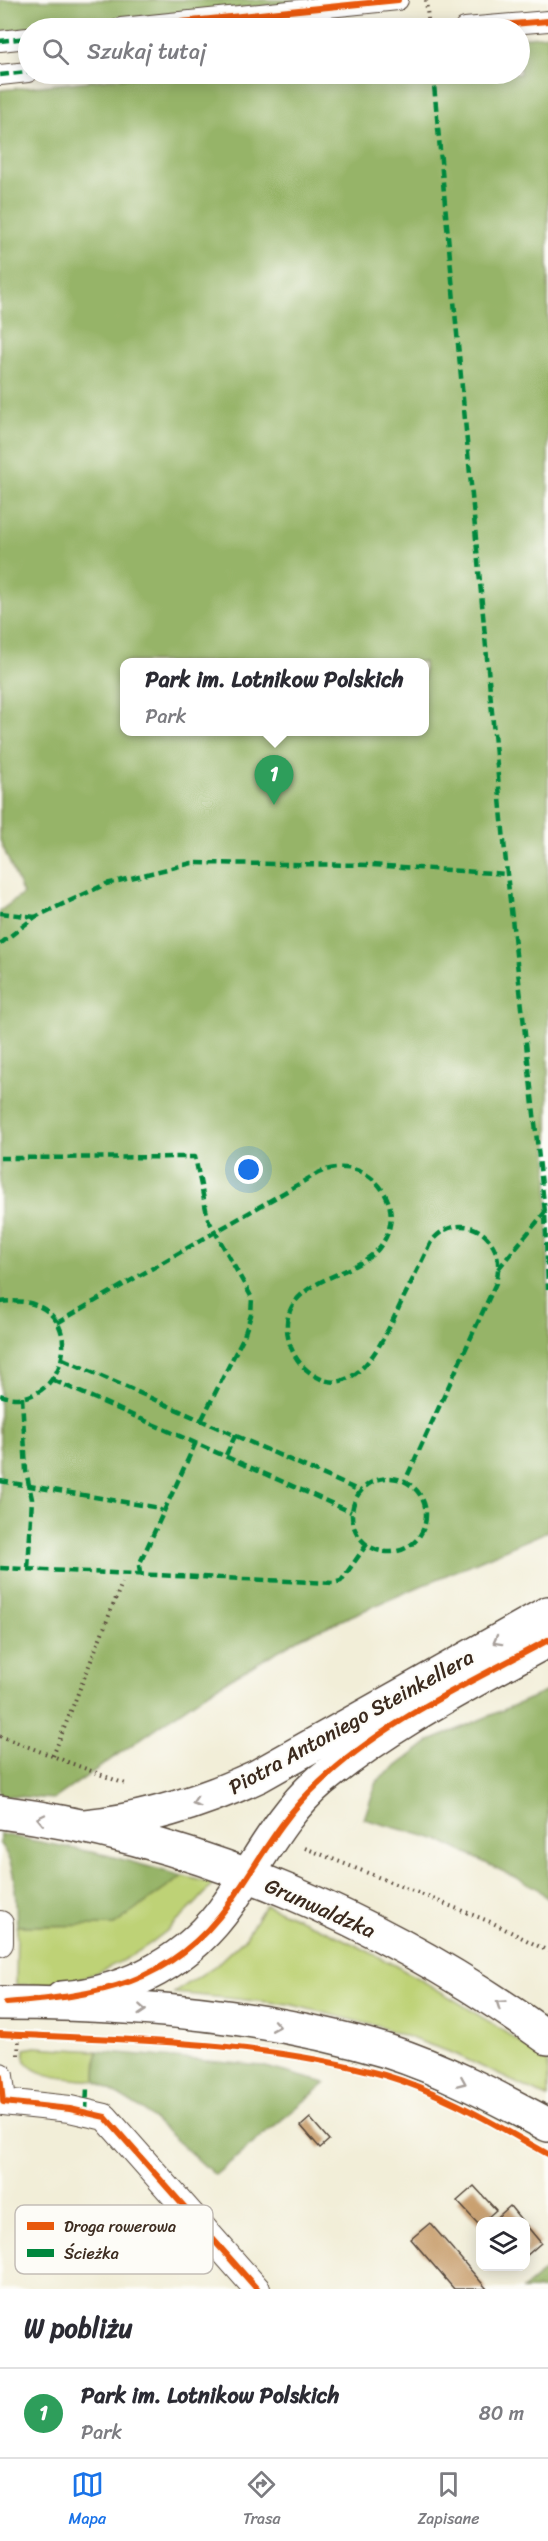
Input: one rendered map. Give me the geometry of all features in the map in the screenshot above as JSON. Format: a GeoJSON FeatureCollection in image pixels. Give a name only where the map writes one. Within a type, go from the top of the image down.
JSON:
{"type":"FeatureCollection","features":[{"type":"Feature","properties":{"kind":"street"},"geometry":{"type":"LineString","coordinates":[[220,18],[398,0]]}},
{"type":"Feature","properties":{"kind":"street"},"geometry":{"type":"LineString","coordinates":[[530,23],[548,21]]}},
{"type":"Feature","properties":{"kind":"street"},"geometry":{"type":"LineString","coordinates":[[0,41],[18,39]]}},
{"type":"Feature","properties":{"kind":"street"},"geometry":{"type":"LineString","coordinates":[[0,75],[18,73]]}},
{"type":"Feature","properties":{"kind":"street","name":"Piotra Antoniego Steinkellera"},"geometry":{"type":"LineString","coordinates":[[78,1827],[124,1822],[157,1814],[218,1794],[248,1781],[287,1762],[381,1706],[548,1613]]}},
{"type":"Feature","properties":{"kind":"street","name":"Piotra Antoniego Steinkellera"},"geometry":{"type":"LineString","coordinates":[[5,2014],[78,1997],[147,1977],[193,1946],[228,1905],[273,1835],[297,1805],[342,1764],[394,1725],[548,1640]]}},
{"type":"Feature","properties":{"kind":"street","name":"Grunwaldzka"},"geometry":{"type":"LineString","coordinates":[[0,1812],[78,1827],[177,1851],[247,1875],[338,1913],[428,1959],[479,1990],[548,2038]]}},
{"type":"Feature","properties":{"kind":"street"},"geometry":{"type":"LineString","coordinates":[[0,1924],[0,1943]]}},
{"type":"Feature","properties":{"kind":"street"},"geometry":{"type":"LineString","coordinates":[[5,2014],[218,2017],[332,2037],[416,2062],[491,2094],[548,2125]]}},
{"type":"Feature","properties":{"kind":"street"},"geometry":{"type":"LineString","coordinates":[[10,2071],[3,2102],[70,2109],[105,2117],[183,2205]]}},
{"type":"Feature","properties":{"kind":"street"},"geometry":{"type":"LineString","coordinates":[[213,2239],[257,2289]]}},
{"type":"Feature","properties":{"kind":"path"},"geometry":{"type":"LineString","coordinates":[[426,0],[428,18]]}},
{"type":"Feature","properties":{"kind":"path"},"geometry":{"type":"LineString","coordinates":[[53,1756],[122,1583]]}},
{"type":"Feature","properties":{"kind":"path"},"geometry":{"type":"LineString","coordinates":[[5,2014],[19,2035],[10,2071]]}},
{"type":"Feature","properties":{"kind":"path"},"geometry":{"type":"LineString","coordinates":[[19,2035],[30,2036]]}},
{"type":"Feature","properties":{"kind":"green space"},"geometry":{"type":"Polygon","coordinates":[[[0,0],[324,0],[142,18],[18,18],[18,30],[0,32],[0,0]]]}},
{"type":"Feature","properties":{"kind":"green space"},"geometry":{"type":"Polygon","coordinates":[[[548,35],[548,1531],[300,1638],[211,1690],[54,1799],[0,1795],[0,911],[23,894],[0,840],[0,90],[60,84],[530,84],[530,37],[548,35]]]}},
{"type":"Feature","properties":{"kind":"green space"},"geometry":{"type":"Polygon","coordinates":[[[548,1691],[548,1899],[537,1888],[439,1840],[364,1819],[377,1781],[430,1741],[548,1691]]]}},
{"type":"Feature","properties":{"kind":"green space"},"geometry":{"type":"Polygon","coordinates":[[[0,1834],[106,1855],[183,1876],[114,1925],[17,1926],[13,1872],[0,1844],[0,1834]]]}},
{"type":"Feature","properties":{"kind":"green space"},"geometry":{"type":"Polygon","coordinates":[[[183,1876],[213,1884],[183,1917],[150,1944],[113,1965],[71,1981],[16,1985],[17,1926],[114,1925],[183,1876]]]}},
{"type":"Feature","properties":{"kind":"green space"},"geometry":{"type":"Polygon","coordinates":[[[265,1905],[303,1920],[376,1955],[481,2016],[515,2039],[548,2062],[548,2098],[455,2054],[380,2027],[289,2004],[174,1993],[216,1965],[246,1937],[265,1905]]]}},
{"type":"Feature","properties":{"kind":"green space"},"geometry":{"type":"Polygon","coordinates":[[[35,2047],[97,2051],[96,2081],[50,2076],[39,2072],[25,2059],[25,2049],[35,2047]]]}},
{"type":"Feature","properties":{"kind":"green space"},"geometry":{"type":"Polygon","coordinates":[[[97,2051],[262,2066],[326,2083],[215,2175],[143,2110],[96,2081],[97,2051]]]}},
{"type":"Feature","properties":{"kind":"green space"},"geometry":{"type":"Polygon","coordinates":[[[548,2268],[548,2289],[523,2289],[548,2268]]]}},
{"type":"Feature","properties":{"kind":"building"},"geometry":{"type":"Polygon","coordinates":[[[310,2118],[329,2140],[320,2148],[301,2126],[310,2118]]]}},
{"type":"Feature","properties":{"kind":"building"},"geometry":{"type":"Polygon","coordinates":[[[474,2186],[496,2210],[488,2217],[476,2217],[476,2222],[457,2201],[474,2186]]]}},
{"type":"Feature","properties":{"kind":"building"},"geometry":{"type":"Polygon","coordinates":[[[510,2206],[519,2217],[498,2217],[510,2206]]]}},
{"type":"Feature","properties":{"kind":"building"},"geometry":{"type":"Polygon","coordinates":[[[430,2223],[487,2289],[454,2289],[411,2239],[430,2223]]]}},
{"type":"Feature","properties":{"kind":"building"},"geometry":{"type":"Polygon","coordinates":[[[530,2230],[541,2243],[530,2253],[530,2230]]]}},
{"type":"Feature","properties":{"kind":"marked path"},"geometry":{"type":"LineString","coordinates":[[0,41],[18,39]]}},
{"type":"Feature","properties":{"kind":"marked path"},"geometry":{"type":"LineString","coordinates":[[0,75],[18,73]]}},
{"type":"Feature","properties":{"kind":"marked path"},"geometry":{"type":"LineString","coordinates":[[434,84],[507,874],[545,1212],[548,1289]]}},
{"type":"Feature","properties":{"kind":"marked path"},"geometry":{"type":"LineString","coordinates":[[0,944],[35,917],[106,884],[192,863],[372,865],[507,874]]}},
{"type":"Feature","properties":{"kind":"marked path"},"geometry":{"type":"LineString","coordinates":[[0,913],[35,917]]}},
{"type":"Feature","properties":{"kind":"marked path"},"geometry":{"type":"LineString","coordinates":[[0,1158],[195,1157],[208,1219],[252,1298],[251,1315],[244,1336],[202,1419]]}},
{"type":"Feature","properties":{"kind":"marked path"},"geometry":{"type":"LineString","coordinates":[[57,1323],[318,1173],[336,1168],[353,1169],[368,1176],[380,1186],[388,1200],[391,1215],[388,1232],[379,1248],[368,1258],[312,1287],[300,1296],[291,1308],[287,1323],[290,1343],[295,1356],[308,1371],[325,1380],[340,1381],[354,1375],[366,1364],[386,1333],[431,1242],[438,1234],[456,1226],[474,1228],[490,1240],[498,1258],[496,1283],[405,1481]]}},
{"type":"Feature","properties":{"kind":"marked path"},"geometry":{"type":"LineString","coordinates":[[498,1269],[546,1211]]}},
{"type":"Feature","properties":{"kind":"marked path"},"geometry":{"type":"LineString","coordinates":[[0,1302],[31,1304],[51,1315],[61,1332],[63,1353],[56,1373],[43,1389],[24,1397],[0,1395]]}},
{"type":"Feature","properties":{"kind":"marked path"},"geometry":{"type":"LineString","coordinates":[[63,1359],[360,1491]]}},
{"type":"Feature","properties":{"kind":"marked path"},"geometry":{"type":"LineString","coordinates":[[53,1380],[351,1512]]}},
{"type":"Feature","properties":{"kind":"marked path"},"geometry":{"type":"LineString","coordinates":[[22,1397],[26,1471],[32,1499],[28,1570]]}},
{"type":"Feature","properties":{"kind":"marked path"},"geometry":{"type":"LineString","coordinates":[[226,1455],[236,1434]]}},
{"type":"Feature","properties":{"kind":"marked path"},"geometry":{"type":"LineString","coordinates":[[140,1574],[139,1565],[196,1442]]}},
{"type":"Feature","properties":{"kind":"marked path"},"geometry":{"type":"LineString","coordinates":[[389,1478],[403,1481],[415,1489],[423,1501],[426,1515],[423,1529],[415,1541],[403,1549],[389,1552],[375,1549],[363,1541],[355,1529],[352,1515],[355,1501],[363,1489],[375,1481],[389,1478]]}},
{"type":"Feature","properties":{"kind":"marked path"},"geometry":{"type":"LineString","coordinates":[[0,1481],[154,1507],[162,1511]]}},
{"type":"Feature","properties":{"kind":"marked path"},"geometry":{"type":"LineString","coordinates":[[0,1568],[333,1583],[341,1581],[367,1544]]}},
{"type":"Feature","properties":{"kind":"marked path"},"geometry":{"type":"LineString","coordinates":[[86,2112],[87,2087]]}},
{"type":"Feature","properties":{"kind":"cycle path"},"geometry":{"type":"LineString","coordinates":[[220,18],[398,0]]}},
{"type":"Feature","properties":{"kind":"cycle path"},"geometry":{"type":"LineString","coordinates":[[530,23],[548,21]]}},
{"type":"Feature","properties":{"kind":"cycle path"},"geometry":{"type":"LineString","coordinates":[[6,2003],[72,1996],[102,1990],[157,1969],[182,1953],[206,1931],[229,1904],[292,1812],[343,1761],[428,1704],[548,1640]]}},
{"type":"Feature","properties":{"kind":"cycle path"},"geometry":{"type":"LineString","coordinates":[[0,2034],[194,2044],[290,2055],[337,2064],[384,2075],[427,2090],[548,2154]]}},
{"type":"Feature","properties":{"kind":"cycle path"},"geometry":{"type":"LineString","coordinates":[[0,2076],[3,2102],[70,2109],[105,2117],[183,2205]]}},
{"type":"Feature","properties":{"kind":"cycle path"},"geometry":{"type":"LineString","coordinates":[[213,2239],[257,2289]]}},
{"type":"Feature","properties":{"kind":"place","name":"Park im. Lotnikow Polskich"},"geometry":{"type":"Point","coordinates":[274,805]}}]}
